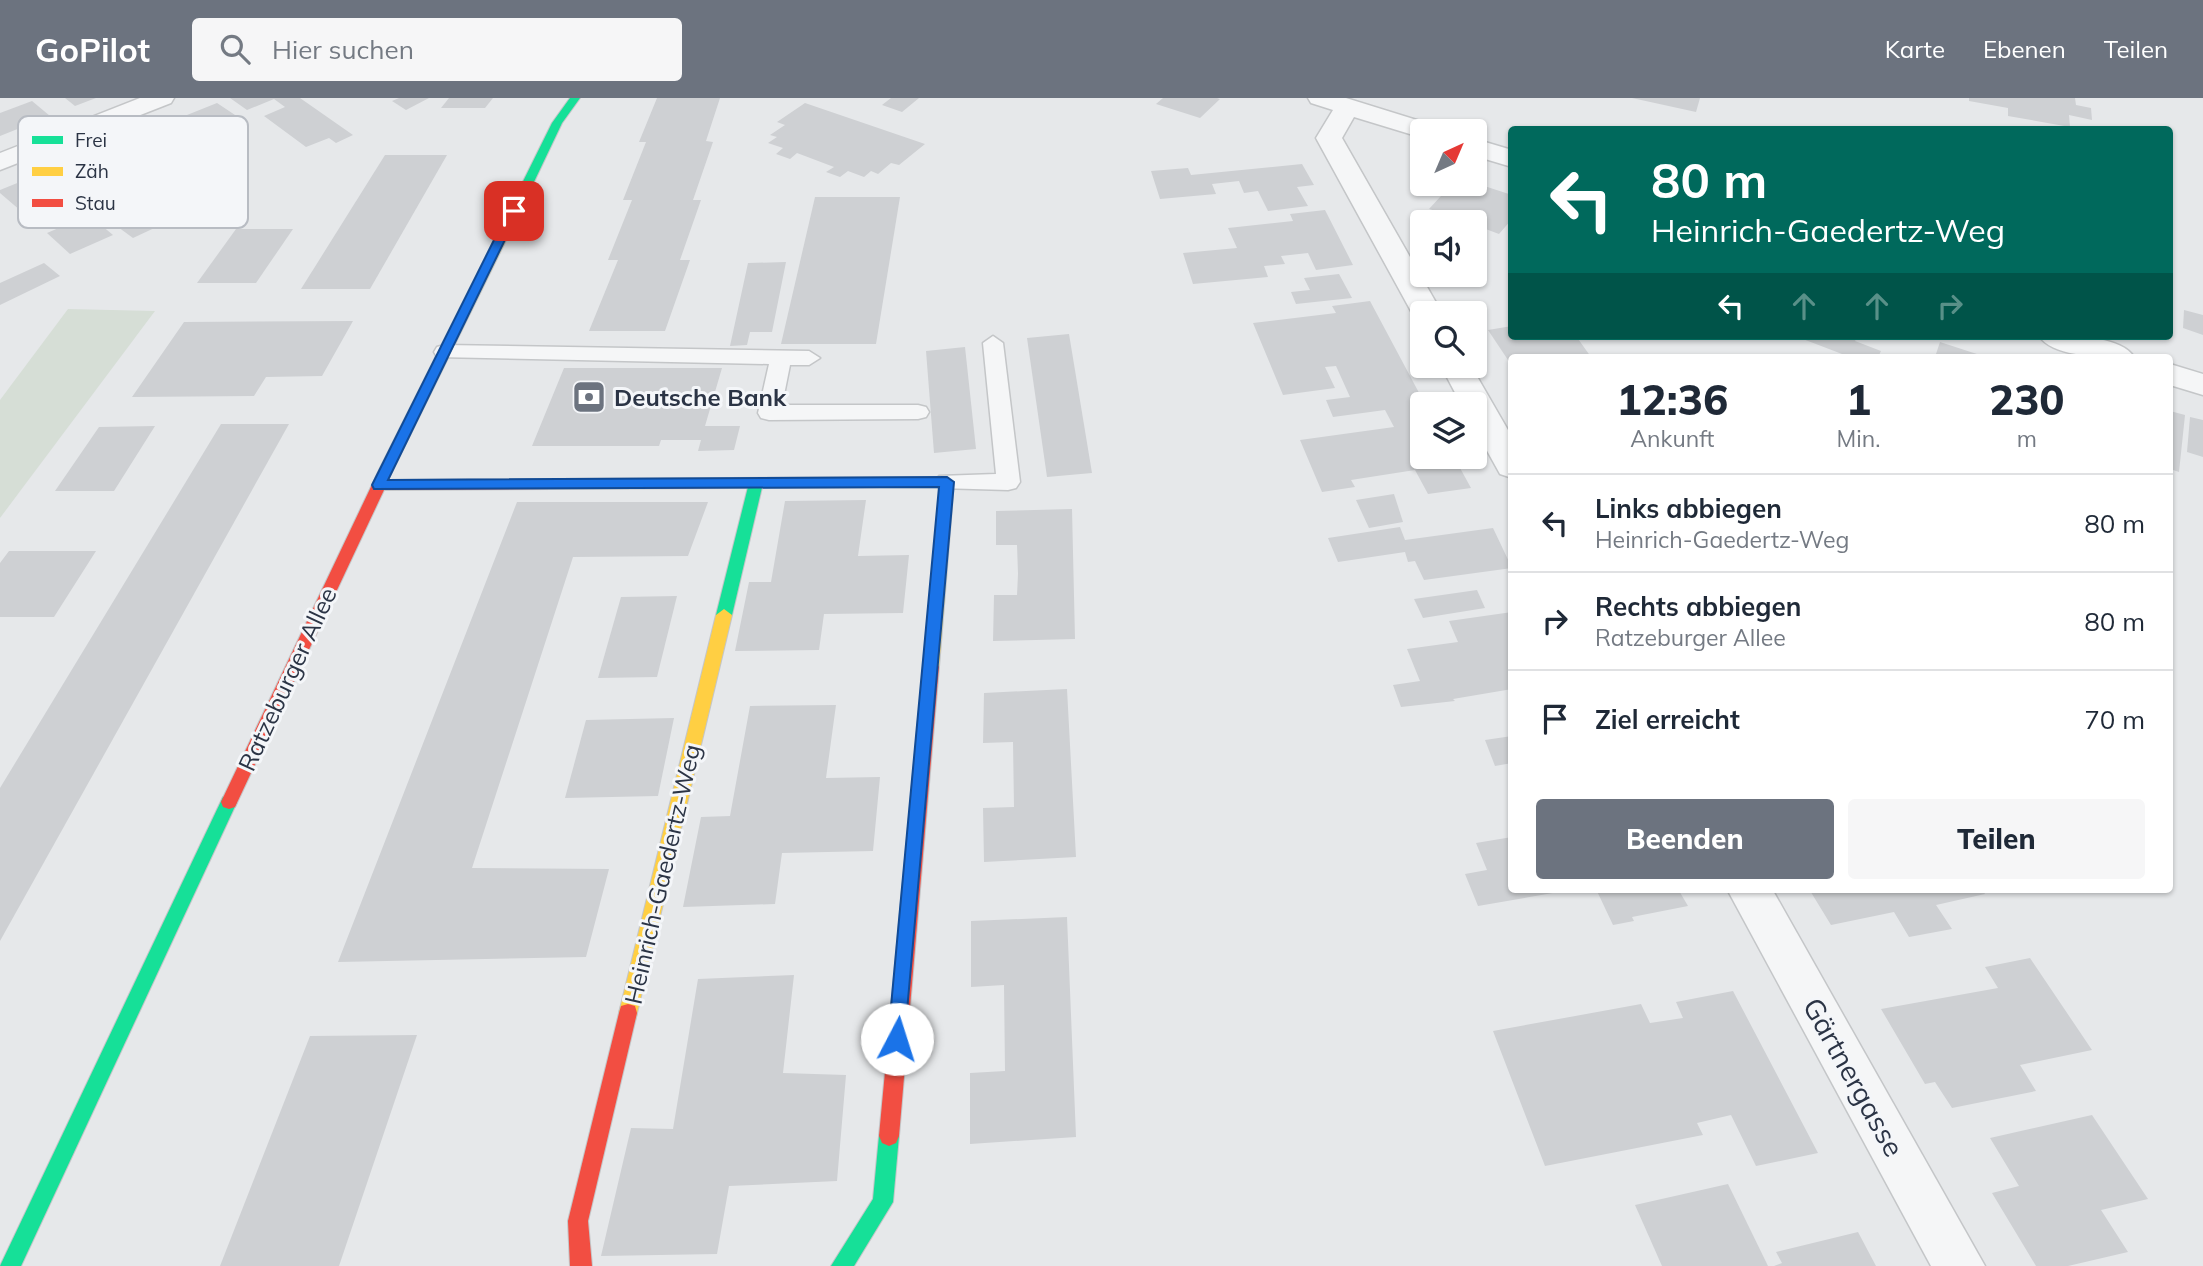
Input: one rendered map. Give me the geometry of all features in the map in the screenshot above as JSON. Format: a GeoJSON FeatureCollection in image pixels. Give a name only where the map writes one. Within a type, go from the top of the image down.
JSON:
{"type":"FeatureCollection","features":[{"type":"Feature","properties":{"kind":"street"},"geometry":{"type":"LineString","coordinates":[[116,116],[162,98]]}},
{"type":"Feature","properties":{"kind":"street","name":"Ratzeburger Allee"},"geometry":{"type":"LineString","coordinates":[[10,1266],[379,485],[557,123],[575,98]]}},
{"type":"Feature","properties":{"kind":"street"},"geometry":{"type":"LineString","coordinates":[[1320,98],[1410,126]]}},
{"type":"Feature","properties":{"kind":"street"},"geometry":{"type":"LineString","coordinates":[[1349,107],[1336,121],[1329,138],[1420,301]]}},
{"type":"Feature","properties":{"kind":"street"},"geometry":{"type":"LineString","coordinates":[[1488,151],[1508,158]]}},
{"type":"Feature","properties":{"kind":"street"},"geometry":{"type":"LineString","coordinates":[[0,162],[18,155]]}},
{"type":"Feature","properties":{"kind":"street"},"geometry":{"type":"LineString","coordinates":[[2066,340],[2110,354]]}},
{"type":"Feature","properties":{"kind":"street"},"geometry":{"type":"LineString","coordinates":[[2173,375],[2203,385]]}},
{"type":"Feature","properties":{"kind":"street"},"geometry":{"type":"LineString","coordinates":[[1463,378],[1508,459]]}},
{"type":"Feature","properties":{"kind":"street"},"geometry":{"type":"LineString","coordinates":[[379,485],[947,482],[883,1202],[842,1266]]}},
{"type":"Feature","properties":{"kind":"street","name":"Heinrich-Gaedertz-Weg"},"geometry":{"type":"LineString","coordinates":[[581,1266],[578,1221],[756,483]]}},
{"type":"Feature","properties":{"kind":"street","name":"Gärtnergasse"},"geometry":{"type":"LineString","coordinates":[[1751,893],[1959,1266]]}},
{"type":"Feature","properties":{"kind":"lane"},"geometry":{"type":"LineString","coordinates":[[947,482],[1008,482],[993,343]]}},
{"type":"Feature","properties":{"kind":"lane"},"geometry":{"type":"LineString","coordinates":[[444,352],[809,358]]}},
{"type":"Feature","properties":{"kind":"lane"},"geometry":{"type":"LineString","coordinates":[[781,358],[769,413],[918,412]]}},
{"type":"Feature","properties":{"kind":"shaded area"},"geometry":{"type":"Polygon","coordinates":[[[68,309],[155,311],[0,518],[0,400],[68,309]]]}},
{"type":"Feature","properties":{"kind":"building"},"geometry":{"type":"Polygon","coordinates":[[[65,98],[96,98],[75,106],[65,98]]]}},
{"type":"Feature","properties":{"kind":"building"},"geometry":{"type":"Polygon","coordinates":[[[230,98],[300,98],[353,135],[336,143],[329,138],[306,147],[264,116],[285,107],[274,99],[247,110],[230,98]]]}},
{"type":"Feature","properties":{"kind":"building"},"geometry":{"type":"Polygon","coordinates":[[[399,98],[429,98],[406,110],[392,101],[399,98]]]}},
{"type":"Feature","properties":{"kind":"building"},"geometry":{"type":"Polygon","coordinates":[[[449,98],[493,98],[485,108],[441,108],[449,98]]]}},
{"type":"Feature","properties":{"kind":"building"},"geometry":{"type":"Polygon","coordinates":[[[657,98],[720,98],[706,141],[713,142],[693,200],[701,200],[680,260],[690,260],[665,331],[589,331],[618,260],[608,260],[632,200],[623,200],[646,142],[639,142],[657,98]]]}},
{"type":"Feature","properties":{"kind":"building"},"geometry":{"type":"Polygon","coordinates":[[[891,98],[919,98],[902,112],[882,105],[891,98]]]}},
{"type":"Feature","properties":{"kind":"building"},"geometry":{"type":"Polygon","coordinates":[[[1163,98],[1220,99],[1200,118],[1156,104],[1163,98]]]}},
{"type":"Feature","properties":{"kind":"building"},"geometry":{"type":"Polygon","coordinates":[[[1632,98],[1700,98],[1696,112],[1632,98]]]}},
{"type":"Feature","properties":{"kind":"building"},"geometry":{"type":"Polygon","coordinates":[[[1969,98],[2075,98],[2076,105],[2091,108],[2092,120],[2069,115],[2070,126],[2064,126],[2008,116],[2008,108],[1969,101],[1969,98]]]}},
{"type":"Feature","properties":{"kind":"building"},"geometry":{"type":"Polygon","coordinates":[[[32,101],[50,116],[18,116],[18,129],[0,136],[0,113],[32,101]]]}},
{"type":"Feature","properties":{"kind":"building"},"geometry":{"type":"Polygon","coordinates":[[[217,103],[236,116],[184,116],[217,103]]]}},
{"type":"Feature","properties":{"kind":"building"},"geometry":{"type":"Polygon","coordinates":[[[805,103],[925,144],[899,165],[891,163],[878,174],[871,171],[864,177],[848,171],[840,177],[826,172],[834,167],[797,153],[790,159],[776,154],[783,148],[768,143],[777,137],[770,135],[785,125],[777,122],[805,103]]]}},
{"type":"Feature","properties":{"kind":"building"},"geometry":{"type":"Polygon","coordinates":[[[385,155],[447,155],[370,289],[301,289],[385,155]]]}},
{"type":"Feature","properties":{"kind":"building"},"geometry":{"type":"Polygon","coordinates":[[[1302,164],[1314,185],[1297,187],[1308,206],[1268,211],[1258,191],[1244,193],[1239,181],[1212,184],[1216,194],[1160,199],[1151,171],[1188,168],[1191,175],[1302,164]]]}},
{"type":"Feature","properties":{"kind":"building"},"geometry":{"type":"Polygon","coordinates":[[[18,183],[18,208],[0,193],[0,190],[18,183]]]}},
{"type":"Feature","properties":{"kind":"building"},"geometry":{"type":"Polygon","coordinates":[[[1488,187],[1508,194],[1508,224],[1499,234],[1487,230],[1487,210],[1429,209],[1441,196],[1488,196],[1488,187]]]}},
{"type":"Feature","properties":{"kind":"building"},"geometry":{"type":"Polygon","coordinates":[[[815,197],[900,197],[876,344],[781,344],[815,197]]]}},
{"type":"Feature","properties":{"kind":"building"},"geometry":{"type":"Polygon","coordinates":[[[1325,210],[1353,265],[1316,270],[1308,253],[1281,256],[1285,264],[1264,266],[1268,277],[1193,284],[1183,253],[1237,248],[1228,228],[1293,221],[1290,214],[1325,210]]]}},
{"type":"Feature","properties":{"kind":"building"},"geometry":{"type":"Polygon","coordinates":[[[59,228],[105,228],[113,235],[70,254],[47,233],[59,228]]]}},
{"type":"Feature","properties":{"kind":"building"},"geometry":{"type":"Polygon","coordinates":[[[119,228],[154,228],[133,238],[119,228]]]}},
{"type":"Feature","properties":{"kind":"building"},"geometry":{"type":"Polygon","coordinates":[[[236,229],[293,229],[256,283],[197,283],[236,229]]]}},
{"type":"Feature","properties":{"kind":"building"},"geometry":{"type":"Polygon","coordinates":[[[786,262],[772,332],[750,332],[747,345],[730,346],[748,263],[786,262]]]}},
{"type":"Feature","properties":{"kind":"building"},"geometry":{"type":"Polygon","coordinates":[[[44,263],[60,276],[0,305],[0,283],[44,263]]]}},
{"type":"Feature","properties":{"kind":"building"},"geometry":{"type":"Polygon","coordinates":[[[1339,274],[1352,298],[1296,304],[1291,292],[1310,290],[1304,278],[1339,274]]]}},
{"type":"Feature","properties":{"kind":"building"},"geometry":{"type":"Polygon","coordinates":[[[1370,301],[1419,392],[1410,392],[1410,469],[1461,469],[1471,488],[1428,494],[1415,470],[1351,480],[1355,487],[1322,492],[1300,440],[1394,427],[1385,410],[1333,417],[1326,400],[1350,397],[1336,366],[1325,367],[1335,388],[1283,395],[1253,323],[1336,313],[1332,306],[1370,301]]]}},
{"type":"Feature","properties":{"kind":"building"},"geometry":{"type":"Polygon","coordinates":[[[2184,310],[2203,315],[2203,335],[2183,328],[2184,310]]]}},
{"type":"Feature","properties":{"kind":"building"},"geometry":{"type":"Polygon","coordinates":[[[353,321],[322,376],[266,377],[254,396],[132,397],[184,322],[353,321]]]}},
{"type":"Feature","properties":{"kind":"building"},"geometry":{"type":"Polygon","coordinates":[[[1508,327],[1508,340],[1579,340],[1589,354],[1508,354],[1508,360],[1488,330],[1508,327]]]}},
{"type":"Feature","properties":{"kind":"building"},"geometry":{"type":"Polygon","coordinates":[[[1069,334],[1092,473],[1047,477],[1027,338],[1069,334]]]}},
{"type":"Feature","properties":{"kind":"building"},"geometry":{"type":"Polygon","coordinates":[[[1805,340],[1856,340],[1881,351],[1880,354],[1842,354],[1805,340]]]}},
{"type":"Feature","properties":{"kind":"building"},"geometry":{"type":"Polygon","coordinates":[[[1940,342],[1977,354],[1936,354],[1940,342]]]}},
{"type":"Feature","properties":{"kind":"building"},"geometry":{"type":"Polygon","coordinates":[[[965,347],[976,449],[934,453],[926,351],[965,347]]]}},
{"type":"Feature","properties":{"kind":"building"},"geometry":{"type":"Polygon","coordinates":[[[564,368],[722,368],[705,426],[740,426],[734,450],[698,451],[701,440],[661,440],[659,446],[532,446],[564,368]]]}},
{"type":"Feature","properties":{"kind":"building"},"geometry":{"type":"Polygon","coordinates":[[[2173,412],[2185,415],[2179,472],[2173,470],[2173,412]]]}},
{"type":"Feature","properties":{"kind":"building"},"geometry":{"type":"Polygon","coordinates":[[[2190,417],[2203,420],[2203,457],[2187,452],[2190,417]]]}},
{"type":"Feature","properties":{"kind":"building"},"geometry":{"type":"Polygon","coordinates":[[[221,424],[289,424],[0,941],[0,788],[221,424]]]}},
{"type":"Feature","properties":{"kind":"building"},"geometry":{"type":"Polygon","coordinates":[[[155,426],[114,491],[55,491],[99,427],[155,426]]]}},
{"type":"Feature","properties":{"kind":"building"},"geometry":{"type":"Polygon","coordinates":[[[1394,494],[1403,522],[1369,528],[1356,500],[1394,494]]]}},
{"type":"Feature","properties":{"kind":"building"},"geometry":{"type":"Polygon","coordinates":[[[866,500],[858,556],[909,555],[903,613],[824,614],[819,650],[735,651],[749,582],[771,582],[785,501],[866,500]]]}},
{"type":"Feature","properties":{"kind":"building"},"geometry":{"type":"Polygon","coordinates":[[[517,502],[708,502],[688,556],[573,557],[472,868],[609,869],[586,957],[338,962],[517,502]]]}},
{"type":"Feature","properties":{"kind":"building"},"geometry":{"type":"Polygon","coordinates":[[[1072,509],[1075,639],[993,641],[994,595],[1017,595],[1018,574],[1017,545],[996,545],[996,511],[1072,509]]]}},
{"type":"Feature","properties":{"kind":"building"},"geometry":{"type":"Polygon","coordinates":[[[1400,527],[1405,540],[1493,528],[1508,560],[1508,569],[1424,580],[1415,561],[1408,562],[1405,552],[1338,562],[1328,538],[1400,527]]]}},
{"type":"Feature","properties":{"kind":"building"},"geometry":{"type":"Polygon","coordinates":[[[9,551],[96,551],[54,617],[0,617],[0,563],[9,551]]]}},
{"type":"Feature","properties":{"kind":"building"},"geometry":{"type":"Polygon","coordinates":[[[1477,590],[1485,608],[1423,618],[1414,599],[1477,590]]]}},
{"type":"Feature","properties":{"kind":"building"},"geometry":{"type":"Polygon","coordinates":[[[677,596],[657,677],[598,678],[621,597],[677,596]]]}},
{"type":"Feature","properties":{"kind":"building"},"geometry":{"type":"Polygon","coordinates":[[[1508,613],[1508,690],[1453,699],[1455,701],[1401,707],[1393,685],[1420,681],[1407,649],[1458,642],[1449,621],[1508,613]]]}},
{"type":"Feature","properties":{"kind":"building"},"geometry":{"type":"Polygon","coordinates":[[[1067,689],[1076,857],[984,862],[983,808],[1014,807],[1013,742],[983,743],[984,693],[1067,689]]]}},
{"type":"Feature","properties":{"kind":"building"},"geometry":{"type":"Polygon","coordinates":[[[836,705],[826,778],[880,777],[873,851],[782,853],[775,904],[683,907],[701,817],[730,816],[750,706],[836,705]]]}},
{"type":"Feature","properties":{"kind":"building"},"geometry":{"type":"Polygon","coordinates":[[[674,718],[658,796],[565,798],[586,720],[674,718]]]}},
{"type":"Feature","properties":{"kind":"building"},"geometry":{"type":"Polygon","coordinates":[[[1508,737],[1508,764],[1495,766],[1485,740],[1508,737]]]}},
{"type":"Feature","properties":{"kind":"building"},"geometry":{"type":"Polygon","coordinates":[[[1508,838],[1508,893],[1553,893],[1478,906],[1465,874],[1487,870],[1476,843],[1508,838]]]}},
{"type":"Feature","properties":{"kind":"building"},"geometry":{"type":"Polygon","coordinates":[[[1598,893],[1680,893],[1688,906],[1632,917],[1634,921],[1613,925],[1598,893]]]}},
{"type":"Feature","properties":{"kind":"building"},"geometry":{"type":"Polygon","coordinates":[[[1811,893],[1985,894],[1936,905],[1952,929],[1909,937],[1894,912],[1831,925],[1811,893]]]}},
{"type":"Feature","properties":{"kind":"building"},"geometry":{"type":"Polygon","coordinates":[[[1067,917],[1076,1137],[970,1144],[970,1073],[1005,1071],[1004,985],[971,987],[971,921],[1067,917]]]}},
{"type":"Feature","properties":{"kind":"building"},"geometry":{"type":"Polygon","coordinates":[[[2030,958],[2092,1050],[2020,1065],[2036,1091],[1952,1108],[1935,1082],[1925,1084],[1881,1009],[1998,988],[1985,967],[2030,958]]]}},
{"type":"Feature","properties":{"kind":"building"},"geometry":{"type":"Polygon","coordinates":[[[794,975],[783,1073],[846,1075],[837,1181],[729,1186],[717,1254],[601,1256],[631,1128],[673,1129],[698,979],[794,975]]]}},
{"type":"Feature","properties":{"kind":"building"},"geometry":{"type":"Polygon","coordinates":[[[1733,991],[1818,1153],[1756,1166],[1731,1115],[1697,1123],[1703,1135],[1545,1166],[1493,1031],[1641,1004],[1650,1023],[1683,1018],[1676,1002],[1733,991]]]}},
{"type":"Feature","properties":{"kind":"building"},"geometry":{"type":"Polygon","coordinates":[[[417,1035],[339,1266],[220,1266],[310,1036],[417,1035]]]}},
{"type":"Feature","properties":{"kind":"building"},"geometry":{"type":"Polygon","coordinates":[[[2092,1115],[2148,1199],[2101,1210],[2128,1252],[2068,1266],[2036,1266],[1992,1193],[2019,1186],[1990,1138],[2092,1115]]]}},
{"type":"Feature","properties":{"kind":"building"},"geometry":{"type":"Polygon","coordinates":[[[1728,1184],[1768,1266],[1662,1266],[1635,1205],[1728,1184]]]}},
{"type":"Feature","properties":{"kind":"building"},"geometry":{"type":"Polygon","coordinates":[[[1858,1232],[1876,1266],[1774,1266],[1782,1263],[1776,1252],[1858,1232]]]}},
{"type":"Feature","properties":{"kind":"traffic: fast"},"geometry":{"type":"LineString","coordinates":[[506,228],[557,123],[575,98]]}},
{"type":"Feature","properties":{"kind":"traffic: fast"},"geometry":{"type":"LineString","coordinates":[[724,615],[756,483]]}},
{"type":"Feature","properties":{"kind":"traffic: fast"},"geometry":{"type":"LineString","coordinates":[[10,1266],[229,802]]}},
{"type":"Feature","properties":{"kind":"traffic: fast"},"geometry":{"type":"LineString","coordinates":[[842,1266],[883,1202],[889,1136]]}},
{"type":"Feature","properties":{"kind":"traffic: slow"},"geometry":{"type":"LineString","coordinates":[[386,470],[506,228]]}},
{"type":"Feature","properties":{"kind":"traffic: slow"},"geometry":{"type":"LineString","coordinates":[[730,483],[947,482],[931,667]]}},
{"type":"Feature","properties":{"kind":"traffic: slow"},"geometry":{"type":"LineString","coordinates":[[628,1013],[724,615]]}},
{"type":"Feature","properties":{"kind":"traffic: jam"},"geometry":{"type":"LineString","coordinates":[[229,802],[386,470]]}},
{"type":"Feature","properties":{"kind":"traffic: jam"},"geometry":{"type":"LineString","coordinates":[[379,485],[730,483]]}},
{"type":"Feature","properties":{"kind":"traffic: jam"},"geometry":{"type":"LineString","coordinates":[[889,1136],[931,667]]}},
{"type":"Feature","properties":{"kind":"traffic: jam"},"geometry":{"type":"LineString","coordinates":[[581,1266],[578,1221],[628,1013]]}},
{"type":"Feature","properties":{"kind":"place","name":"Deutsche Bank"},"geometry":{"type":"Point","coordinates":[589,397]}},
{"type":"Feature","properties":{"kind":"route"},"geometry":{"type":"LineString","coordinates":[[514,211],[379,485],[947,482],[897,1039]]}}]}
